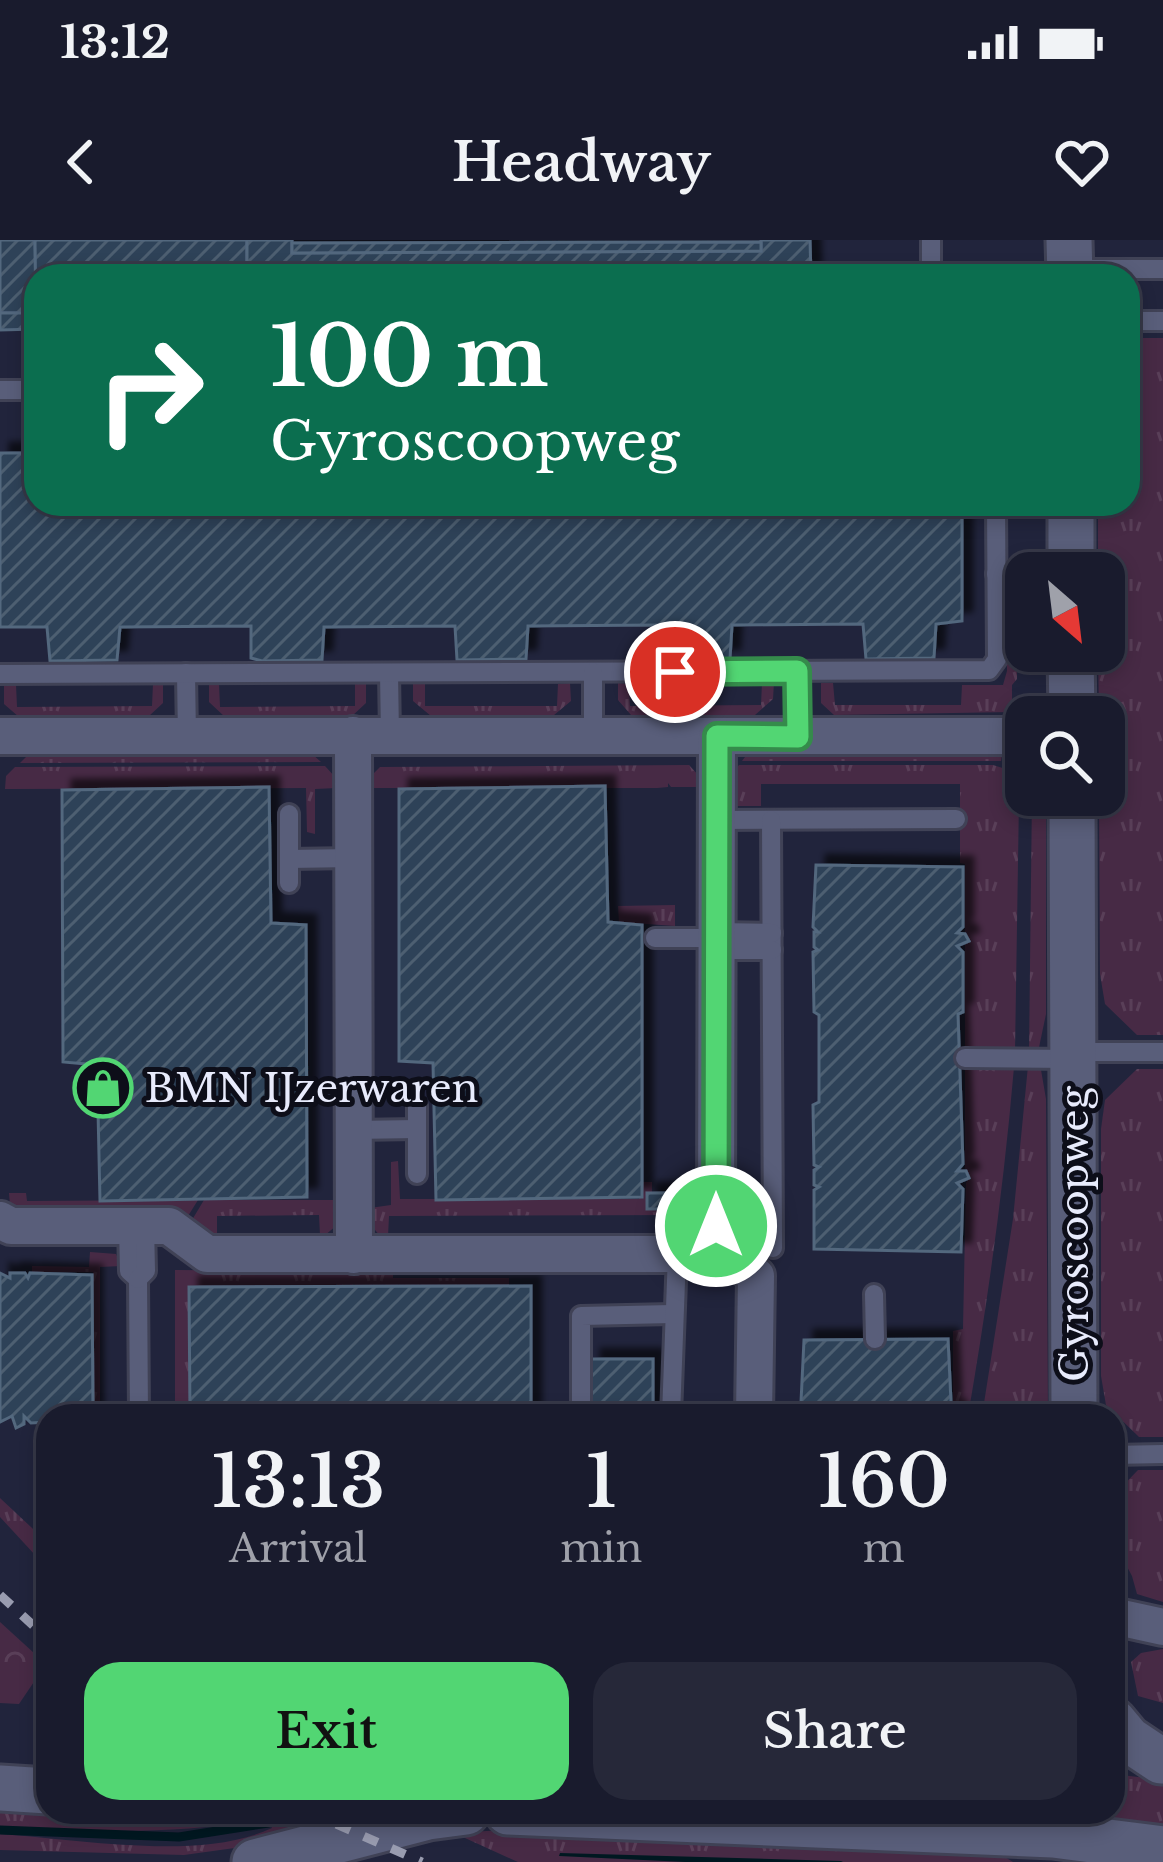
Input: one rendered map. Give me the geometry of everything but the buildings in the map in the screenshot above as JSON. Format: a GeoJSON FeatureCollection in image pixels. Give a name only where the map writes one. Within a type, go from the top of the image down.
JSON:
{"type":"FeatureCollection","features":[{"type":"Feature","properties":{"kind":"street"},"geometry":{"type":"LineString","coordinates":[[1071,516],[1071,552]]}},
{"type":"Feature","properties":{"kind":"street"},"geometry":{"type":"LineString","coordinates":[[353,735],[354,1255]]}},
{"type":"Feature","properties":{"kind":"street"},"geometry":{"type":"LineString","coordinates":[[0,736],[1005,736]]}},
{"type":"Feature","properties":{"kind":"street"},"geometry":{"type":"LineString","coordinates":[[0,1220],[10,1226],[169,1226],[207,1254],[702,1251],[716,1234],[717,736]]}},
{"type":"Feature","properties":{"kind":"street","name":"Gyroscoopweg"},"geometry":{"type":"LineString","coordinates":[[1072,816],[1074,1404]]}},
{"type":"Feature","properties":{"kind":"street"},"geometry":{"type":"LineString","coordinates":[[713,1241],[756,1276],[754,1404]]}},
{"type":"Feature","properties":{"kind":"street"},"geometry":{"type":"LineString","coordinates":[[1125,1619],[1163,1627]]}},
{"type":"Feature","properties":{"kind":"street"},"geometry":{"type":"LineString","coordinates":[[1125,1735],[1162,1761]]}},
{"type":"Feature","properties":{"kind":"street"},"geometry":{"type":"LineString","coordinates":[[1125,1765],[1162,1761]]}},
{"type":"Feature","properties":{"kind":"street"},"geometry":{"type":"LineString","coordinates":[[0,1788],[36,1790]]}},
{"type":"Feature","properties":{"kind":"street"},"geometry":{"type":"LineString","coordinates":[[255,1862],[401,1824]]}},
{"type":"Feature","properties":{"kind":"street"},"geometry":{"type":"LineString","coordinates":[[780,1824],[1100,1838],[1163,1849]]}},
{"type":"Feature","properties":{"kind":"lane"},"geometry":{"type":"LineString","coordinates":[[1070,262],[1101,264]]}},
{"type":"Feature","properties":{"kind":"lane"},"geometry":{"type":"LineString","coordinates":[[0,674],[989,670],[997,659],[996,516]]}},
{"type":"Feature","properties":{"kind":"lane"},"geometry":{"type":"LineString","coordinates":[[996,574],[1005,574]]}},
{"type":"Feature","properties":{"kind":"lane"},"geometry":{"type":"LineString","coordinates":[[797,671],[798,737]]}},
{"type":"Feature","properties":{"kind":"lane"},"geometry":{"type":"LineString","coordinates":[[593,672],[593,736]]}},
{"type":"Feature","properties":{"kind":"lane"},"geometry":{"type":"LineString","coordinates":[[389,673],[390,735]]}},
{"type":"Feature","properties":{"kind":"lane"},"geometry":{"type":"LineString","coordinates":[[187,674],[187,736]]}},
{"type":"Feature","properties":{"kind":"lane"},"geometry":{"type":"LineString","coordinates":[[289,814],[289,883]]}},
{"type":"Feature","properties":{"kind":"lane"},"geometry":{"type":"LineString","coordinates":[[716,820],[956,818]]}},
{"type":"Feature","properties":{"kind":"lane"},"geometry":{"type":"LineString","coordinates":[[771,820],[773,1248]]}},
{"type":"Feature","properties":{"kind":"lane"},"geometry":{"type":"LineString","coordinates":[[289,859],[353,858]]}},
{"type":"Feature","properties":{"kind":"lane"},"geometry":{"type":"LineString","coordinates":[[655,938],[772,941]]}},
{"type":"Feature","properties":{"kind":"lane","name":"Gyroscoopweg"},"geometry":{"type":"LineString","coordinates":[[1073,1055],[1163,1052]]}},
{"type":"Feature","properties":{"kind":"lane"},"geometry":{"type":"LineString","coordinates":[[965,1058],[1073,1055]]}},
{"type":"Feature","properties":{"kind":"lane"},"geometry":{"type":"LineString","coordinates":[[417,1106],[417,1174]]}},
{"type":"Feature","properties":{"kind":"lane"},"geometry":{"type":"LineString","coordinates":[[353,1130],[417,1129]]}},
{"type":"Feature","properties":{"kind":"lane"},"geometry":{"type":"LineString","coordinates":[[137,1225],[129,1271],[138,1279],[139,1404]]}},
{"type":"Feature","properties":{"kind":"lane"},"geometry":{"type":"LineString","coordinates":[[671,1404],[676,1254]]}},
{"type":"Feature","properties":{"kind":"lane"},"geometry":{"type":"LineString","coordinates":[[874,1294],[874,1340]]}},
{"type":"Feature","properties":{"kind":"lane"},"geometry":{"type":"LineString","coordinates":[[581,1404],[581,1316],[672,1314]]}},
{"type":"Feature","properties":{"kind":"lane"},"geometry":{"type":"LineString","coordinates":[[1125,1455],[1163,1454]]}},
{"type":"Feature","properties":{"kind":"green space"},"geometry":{"type":"Polygon","coordinates":[[[1140,338],[1163,338],[1163,1035],[1137,1035],[1105,1004],[1100,974],[1099,816],[1125,816],[1125,696],[1099,696],[1098,672],[1125,672],[1125,552],[1098,552],[1098,516],[1140,516],[1140,338]]]}},
{"type":"Feature","properties":{"kind":"green space"},"geometry":{"type":"Polygon","coordinates":[[[1007,672],[1017,672],[1012,696],[1005,696],[1005,712],[834,715],[821,703],[821,683],[833,683],[835,705],[961,705],[962,685],[1003,685],[1007,672]]]}},
{"type":"Feature","properties":{"kind":"green space"},"geometry":{"type":"Polygon","coordinates":[[[774,682],[773,699],[755,715],[631,715],[618,700],[618,683],[629,684],[630,706],[761,705],[762,683],[774,682]]]}},
{"type":"Feature","properties":{"kind":"green space"},"geometry":{"type":"Polygon","coordinates":[[[570,683],[571,701],[554,715],[431,716],[413,701],[413,684],[425,684],[425,706],[557,706],[558,684],[570,683]]]}},
{"type":"Feature","properties":{"kind":"green space"},"geometry":{"type":"Polygon","coordinates":[[[153,684],[163,684],[163,703],[149,716],[19,717],[4,704],[4,685],[16,685],[17,707],[152,706],[153,684]]]}},
{"type":"Feature","properties":{"kind":"green space"},"geometry":{"type":"Polygon","coordinates":[[[209,684],[219,684],[220,707],[355,706],[355,684],[366,684],[366,703],[352,716],[224,716],[209,702],[209,684]]]}},
{"type":"Feature","properties":{"kind":"green space"},"geometry":{"type":"Polygon","coordinates":[[[748,753],[1002,755],[1001,761],[742,761],[748,753]]]}},
{"type":"Feature","properties":{"kind":"green space"},"geometry":{"type":"Polygon","coordinates":[[[312,754],[321,762],[20,763],[28,755],[312,754]]]}},
{"type":"Feature","properties":{"kind":"green space"},"geometry":{"type":"Polygon","coordinates":[[[689,765],[699,776],[698,787],[668,783],[668,787],[657,788],[369,788],[369,778],[380,767],[689,765]]]}},
{"type":"Feature","properties":{"kind":"green space"},"geometry":{"type":"Polygon","coordinates":[[[739,765],[993,765],[1005,769],[1005,816],[1019,816],[1015,1051],[965,1051],[965,945],[969,941],[965,934],[965,864],[960,863],[960,784],[761,784],[761,806],[735,806],[733,772],[739,765]]]}},
{"type":"Feature","properties":{"kind":"green space"},"geometry":{"type":"Polygon","coordinates":[[[325,766],[335,777],[336,788],[315,789],[315,834],[307,832],[306,788],[5,789],[6,776],[15,767],[325,766]]]}},
{"type":"Feature","properties":{"kind":"green space"},"geometry":{"type":"Polygon","coordinates":[[[1032,816],[1045,816],[1046,1014],[1038,1052],[1029,1052],[1032,816]]]}},
{"type":"Feature","properties":{"kind":"green space"},"geometry":{"type":"Polygon","coordinates":[[[675,905],[675,926],[619,922],[618,906],[675,905]]]}},
{"type":"Feature","properties":{"kind":"green space"},"geometry":{"type":"Polygon","coordinates":[[[1028,1066],[1041,1070],[1046,1099],[1048,1404],[984,1404],[1013,1219],[1028,1066]]]}},
{"type":"Feature","properties":{"kind":"green space"},"geometry":{"type":"Polygon","coordinates":[[[965,1067],[1014,1067],[970,1404],[953,1404],[953,1331],[963,1329],[969,1178],[965,1171],[965,1067]]]}},
{"type":"Feature","properties":{"kind":"green space"},"geometry":{"type":"Polygon","coordinates":[[[1137,1069],[1163,1069],[1163,1437],[1139,1437],[1125,1423],[1125,1404],[1106,1404],[1101,1376],[1105,1100],[1137,1069]]]}},
{"type":"Feature","properties":{"kind":"green space"},"geometry":{"type":"Polygon","coordinates":[[[398,1161],[400,1199],[639,1199],[642,1182],[652,1182],[647,1209],[699,1205],[698,1225],[685,1236],[683,1215],[389,1216],[388,1236],[380,1236],[371,1225],[370,1208],[391,1205],[391,1162],[398,1161]]]}},
{"type":"Feature","properties":{"kind":"green space"},"geometry":{"type":"Polygon","coordinates":[[[9,1193],[26,1193],[27,1201],[198,1200],[188,1216],[178,1209],[20,1210],[10,1205],[9,1193]]]}},
{"type":"Feature","properties":{"kind":"green space"},"geometry":{"type":"Polygon","coordinates":[[[204,1200],[335,1200],[337,1225],[324,1236],[320,1235],[319,1215],[217,1216],[217,1235],[208,1236],[192,1220],[204,1200]]]}},
{"type":"Feature","properties":{"kind":"green space"},"geometry":{"type":"Polygon","coordinates":[[[90,1252],[116,1254],[121,1266],[100,1267],[100,1404],[94,1404],[93,1272],[32,1272],[32,1266],[89,1267],[90,1252]]]}},
{"type":"Feature","properties":{"kind":"green space"},"geometry":{"type":"Polygon","coordinates":[[[175,1270],[509,1278],[509,1286],[190,1287],[190,1404],[175,1404],[175,1270]]]}},
{"type":"Feature","properties":{"kind":"green space"},"geometry":{"type":"Polygon","coordinates":[[[1138,1470],[1163,1470],[1163,1602],[1137,1594],[1125,1563],[1125,1484],[1138,1470]]]}},
{"type":"Feature","properties":{"kind":"green space"},"geometry":{"type":"Polygon","coordinates":[[[0,1498],[36,1532],[36,1556],[0,1517],[0,1498]]]}},
{"type":"Feature","properties":{"kind":"green space"},"geometry":{"type":"Polygon","coordinates":[[[0,1622],[36,1655],[36,1679],[19,1704],[0,1703],[0,1622]]]}},
{"type":"Feature","properties":{"kind":"green space"},"geometry":{"type":"Polygon","coordinates":[[[1163,1649],[1163,1703],[1138,1696],[1131,1662],[1141,1653],[1163,1649]]]}},
{"type":"Feature","properties":{"kind":"green space"},"geometry":{"type":"Polygon","coordinates":[[[1125,1775],[1163,1780],[1163,1824],[1125,1821],[1125,1775]]]}},
{"type":"Feature","properties":{"kind":"green space"},"geometry":{"type":"Polygon","coordinates":[[[0,1806],[36,1810],[36,1824],[235,1824],[101,1831],[0,1827],[0,1806]]]}},
{"type":"Feature","properties":{"kind":"green space"},"geometry":{"type":"Polygon","coordinates":[[[270,1824],[322,1828],[249,1846],[184,1855],[0,1850],[0,1834],[175,1846],[243,1838],[272,1828],[270,1824]]]}},
{"type":"Feature","properties":{"kind":"green space"},"geometry":{"type":"Polygon","coordinates":[[[504,1830],[995,1851],[1013,1862],[518,1862],[454,1833],[504,1830]]]}},
{"type":"Feature","properties":{"kind":"water"},"geometry":{"type":"Polygon","coordinates":[[[560,1853],[841,1861],[843,1862],[685,1862],[560,1853]]]}},
{"type":"Feature","properties":{"kind":"waterway"},"geometry":{"type":"LineString","coordinates":[[0,1830],[179,1837],[262,1824]]}},
{"type":"Feature","properties":{"kind":"railway"},"geometry":{"type":"LineString","coordinates":[[0,1595],[36,1628]]}},
{"type":"Feature","properties":{"kind":"railway"},"geometry":{"type":"LineString","coordinates":[[336,1824],[422,1862]]}},
{"type":"Feature","properties":{"kind":"place","name":"BMN IJzerwaren"},"geometry":{"type":"Point","coordinates":[103,1088]}},
{"type":"Feature","properties":{"kind":"route"},"geometry":{"type":"LineString","coordinates":[[675,672],[797,671],[798,737],[717,736],[716,1226]]}}]}
